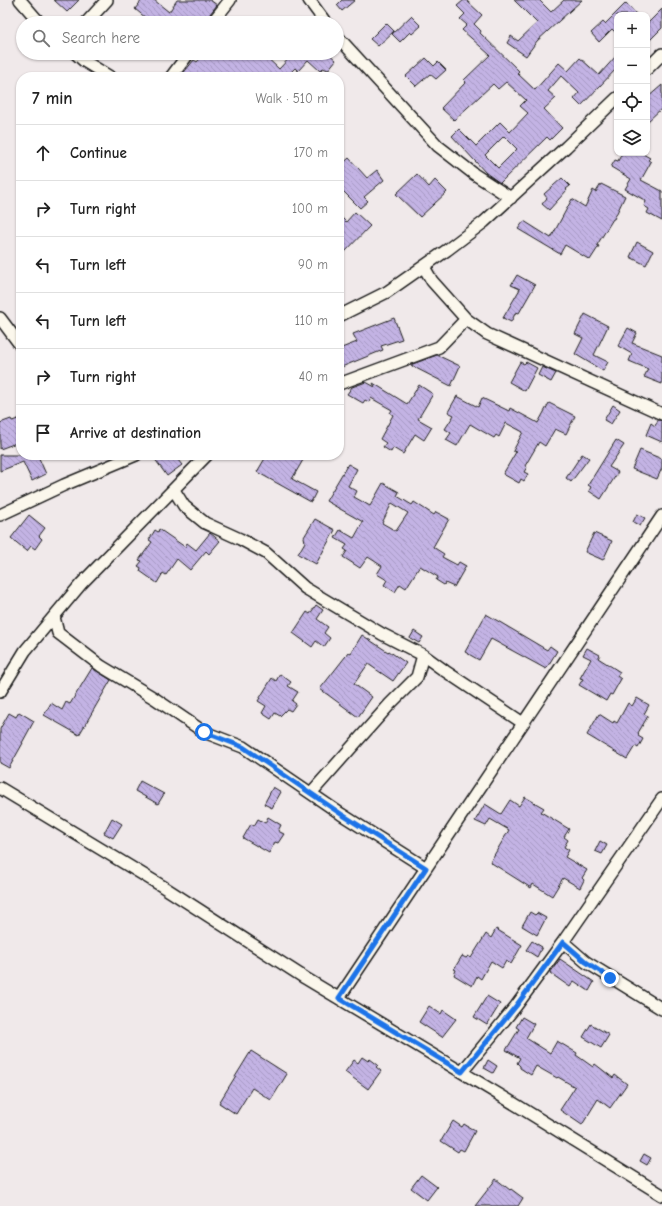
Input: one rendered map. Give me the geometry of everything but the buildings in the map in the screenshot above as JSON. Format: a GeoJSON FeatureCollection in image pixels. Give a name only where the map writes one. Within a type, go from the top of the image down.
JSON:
{"type":"FeatureCollection","features":[{"type":"Feature","properties":{"kind":"street"},"geometry":{"type":"LineString","coordinates":[[20,0],[34,16]]}},
{"type":"Feature","properties":{"kind":"street"},"geometry":{"type":"LineString","coordinates":[[92,16],[107,0]]}},
{"type":"Feature","properties":{"kind":"street"},"geometry":{"type":"LineString","coordinates":[[217,16],[230,0]]}},
{"type":"Feature","properties":{"kind":"street"},"geometry":{"type":"LineString","coordinates":[[309,0],[321,16]]}},
{"type":"Feature","properties":{"kind":"street"},"geometry":{"type":"LineString","coordinates":[[344,44],[438,146],[474,174],[511,198]]}},
{"type":"Feature","properties":{"kind":"street"},"geometry":{"type":"LineString","coordinates":[[650,65],[662,54]]}},
{"type":"Feature","properties":{"kind":"street"},"geometry":{"type":"LineString","coordinates":[[83,60],[102,72]]}},
{"type":"Feature","properties":{"kind":"street"},"geometry":{"type":"LineString","coordinates":[[175,72],[184,60]]}},
{"type":"Feature","properties":{"kind":"street"},"geometry":{"type":"LineString","coordinates":[[344,314],[387,292],[424,267],[484,222],[614,101]]}},
{"type":"Feature","properties":{"kind":"street"},"geometry":{"type":"LineString","coordinates":[[424,267],[432,281],[466,319],[488,334],[662,414]]}},
{"type":"Feature","properties":{"kind":"street"},"geometry":{"type":"LineString","coordinates":[[0,318],[16,339]]}},
{"type":"Feature","properties":{"kind":"street"},"geometry":{"type":"LineString","coordinates":[[344,382],[439,347],[466,319]]}},
{"type":"Feature","properties":{"kind":"street"},"geometry":{"type":"LineString","coordinates":[[0,515],[64,485],[124,460]]}},
{"type":"Feature","properties":{"kind":"street"},"geometry":{"type":"LineString","coordinates":[[0,692],[25,651],[81,584],[202,460]]}},
{"type":"Feature","properties":{"kind":"street"},"geometry":{"type":"LineString","coordinates":[[174,490],[184,506],[205,524],[240,539],[266,553],[305,588],[382,634],[423,655],[523,723]]}},
{"type":"Feature","properties":{"kind":"street"},"geometry":{"type":"LineString","coordinates":[[339,998],[662,516]]}},
{"type":"Feature","properties":{"kind":"street"},"geometry":{"type":"LineString","coordinates":[[54,617],[58,633],[101,666],[154,698],[204,732],[243,747],[341,814],[426,868]]}},
{"type":"Feature","properties":{"kind":"street"},"geometry":{"type":"LineString","coordinates":[[311,793],[345,754],[417,677],[423,655]]}},
{"type":"Feature","properties":{"kind":"street"},"geometry":{"type":"LineString","coordinates":[[0,788],[162,886],[339,998],[662,1196]]}},
{"type":"Feature","properties":{"kind":"street"},"geometry":{"type":"LineString","coordinates":[[462,1072],[516,1006],[563,942],[662,799]]}},
{"type":"Feature","properties":{"kind":"street"},"geometry":{"type":"LineString","coordinates":[[563,942],[586,962],[662,1009]]}},
{"type":"Feature","properties":{"kind":"route"},"geometry":{"type":"LineString","coordinates":[[204,732],[243,747],[341,814],[426,868],[339,998],[462,1072],[516,1006],[563,942],[586,962],[610,978]]}}]}
